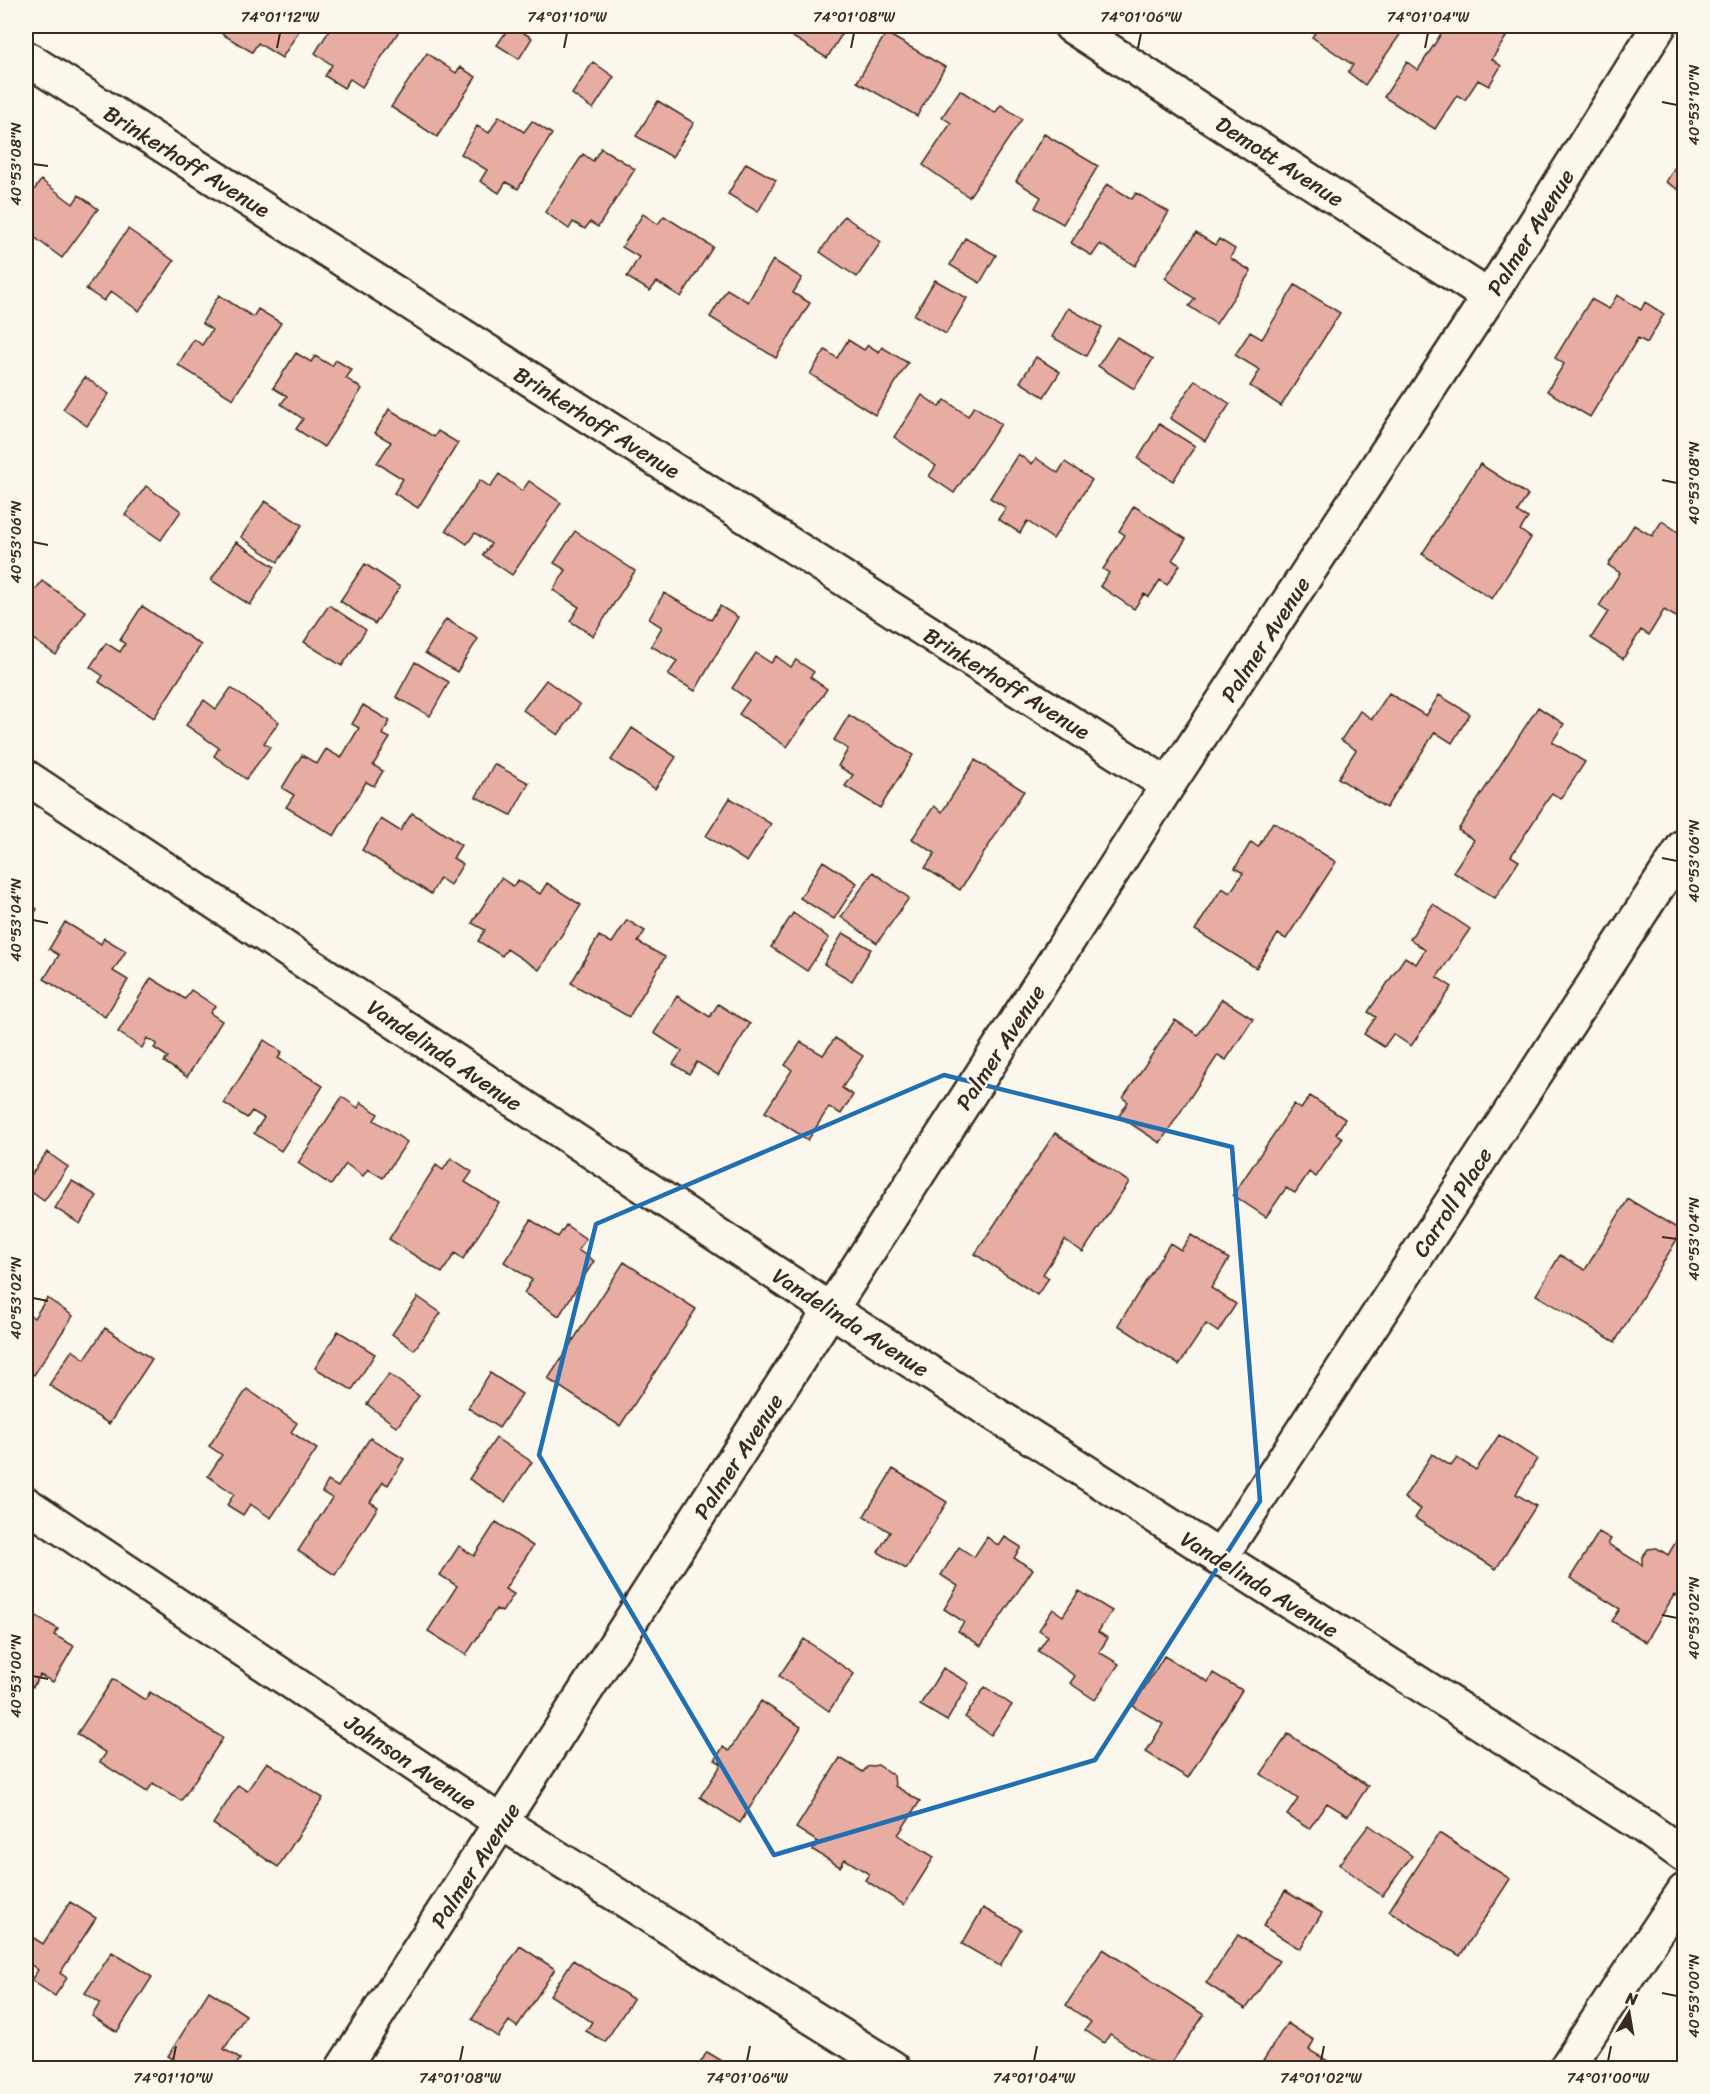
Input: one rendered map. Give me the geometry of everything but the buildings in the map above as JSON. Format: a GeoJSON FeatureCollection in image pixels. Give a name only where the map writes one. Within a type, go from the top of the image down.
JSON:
{"type":"FeatureCollection","features":[{"type":"Feature","properties":{"kind":"street","name":"Demott Avenue"},"geometry":{"type":"LineString","coordinates":[[1071,26],[1490,297]]}},
{"type":"Feature","properties":{"kind":"street","name":"Palmer Avenue"},"geometry":{"type":"LineString","coordinates":[[343,2068],[1168,785],[1490,297],[1659,26]]}},
{"type":"Feature","properties":{"kind":"street","name":"Brinkerhoff Avenue"},"geometry":{"type":"LineString","coordinates":[[26,58],[1168,785]]}},
{"type":"Feature","properties":{"kind":"street","name":"Vandelinda Avenue"},"geometry":{"type":"LineString","coordinates":[[26,777],[831,1310],[1633,1820],[1684,1855]]}},
{"type":"Feature","properties":{"kind":"street","name":"Carroll Place"},"geometry":{"type":"LineString","coordinates":[[1220,1559],[1684,846]]}},
{"type":"Feature","properties":{"kind":"street","name":"Johnson Avenue"},"geometry":{"type":"LineString","coordinates":[[26,1504],[502,1823],[893,2068]]}},
{"type":"Feature","properties":{"kind":"street"},"geometry":{"type":"LineString","coordinates":[[1566,2068],[1684,1891]]}},
{"type":"Feature","properties":{"kind":"highlighted area"},"geometry":{"type":"Polygon","coordinates":[[[944,1075],[1232,1147],[1260,1501],[1095,1760],[774,1855],[539,1455],[596,1224],[944,1075]]]}}]}
